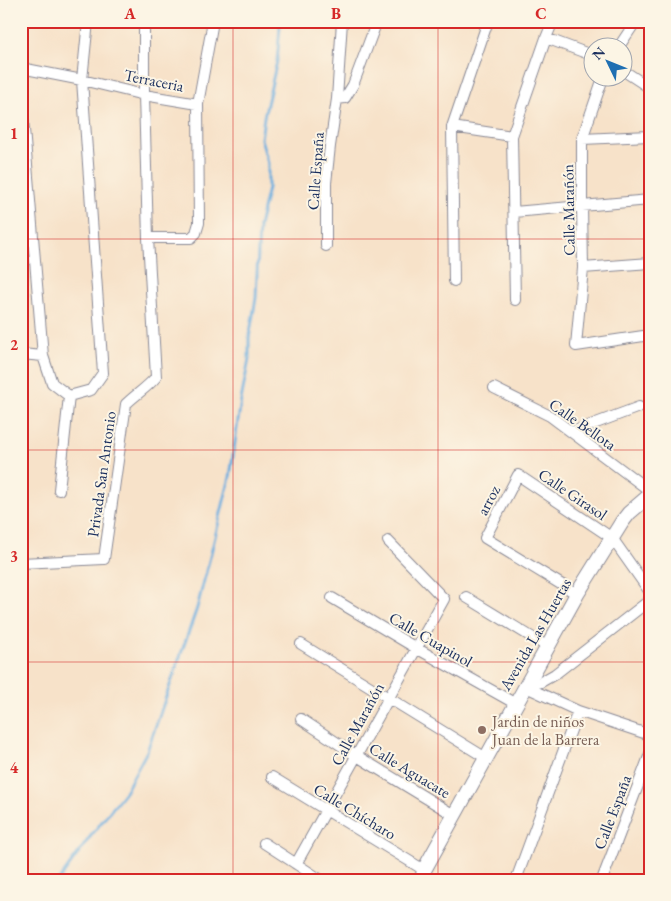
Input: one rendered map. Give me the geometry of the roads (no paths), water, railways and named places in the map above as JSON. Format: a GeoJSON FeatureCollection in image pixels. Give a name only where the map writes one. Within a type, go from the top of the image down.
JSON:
{"type":"FeatureCollection","features":[{"type":"Feature","properties":{"kind":"street"},"geometry":{"type":"LineString","coordinates":[[69,396],[91,390],[103,373],[82,80],[88,21]]}},
{"type":"Feature","properties":{"kind":"street"},"geometry":{"type":"LineString","coordinates":[[144,21],[148,238],[190,238],[196,233],[199,223],[198,104]]}},
{"type":"Feature","properties":{"kind":"street","name":"Terraceria"},"geometry":{"type":"LineString","coordinates":[[22,68],[144,95],[198,104],[213,21]]}},
{"type":"Feature","properties":{"kind":"street","name":"Calle España"},"geometry":{"type":"LineString","coordinates":[[326,246],[326,183],[337,98],[342,21]]}},
{"type":"Feature","properties":{"kind":"street"},"geometry":{"type":"LineString","coordinates":[[454,281],[452,127],[488,21]]}},
{"type":"Feature","properties":{"kind":"street"},"geometry":{"type":"LineString","coordinates":[[515,300],[512,136],[553,21]]}},
{"type":"Feature","properties":{"kind":"street"},"geometry":{"type":"LineString","coordinates":[[625,38],[636,21]]}},
{"type":"Feature","properties":{"kind":"street"},"geometry":{"type":"LineString","coordinates":[[337,98],[345,98],[353,85],[374,29]]}},
{"type":"Feature","properties":{"kind":"street"},"geometry":{"type":"LineString","coordinates":[[546,38],[584,52]]}},
{"type":"Feature","properties":{"kind":"street"},"geometry":{"type":"LineString","coordinates":[[22,68],[25,177],[43,356],[52,383],[69,396]]}},
{"type":"Feature","properties":{"kind":"street"},"geometry":{"type":"LineString","coordinates":[[634,78],[650,88]]}},
{"type":"Feature","properties":{"kind":"street","name":"Calle Marañón"},"geometry":{"type":"LineString","coordinates":[[600,88],[582,139],[584,268],[576,346],[650,335]]}},
{"type":"Feature","properties":{"kind":"street"},"geometry":{"type":"LineString","coordinates":[[452,127],[512,136]]}},
{"type":"Feature","properties":{"kind":"street"},"geometry":{"type":"LineString","coordinates":[[582,139],[650,136]]}},
{"type":"Feature","properties":{"kind":"street"},"geometry":{"type":"LineString","coordinates":[[514,212],[650,200]]}},
{"type":"Feature","properties":{"kind":"street","name":"Privada San Antonio"},"geometry":{"type":"LineString","coordinates":[[21,563],[104,559],[126,404],[133,396],[150,385],[156,377],[148,238]]}},
{"type":"Feature","properties":{"kind":"street"},"geometry":{"type":"LineString","coordinates":[[584,268],[650,263]]}},
{"type":"Feature","properties":{"kind":"street"},"geometry":{"type":"LineString","coordinates":[[21,354],[43,356]]}},
{"type":"Feature","properties":{"kind":"street","name":"Calle Bellota"},"geometry":{"type":"LineString","coordinates":[[494,388],[550,416],[650,493]]}},
{"type":"Feature","properties":{"kind":"street"},"geometry":{"type":"LineString","coordinates":[[59,490],[69,396]]}},
{"type":"Feature","properties":{"kind":"street"},"geometry":{"type":"LineString","coordinates":[[572,432],[638,407]]}},
{"type":"Feature","properties":{"kind":"street","name":"arroz"},"geometry":{"type":"LineString","coordinates":[[518,475],[485,538],[578,594]]}},
{"type":"Feature","properties":{"kind":"street","name":"Calle Girasol"},"geometry":{"type":"LineString","coordinates":[[518,475],[612,538]]}},
{"type":"Feature","properties":{"kind":"street","name":"Avenida Las Huertas"},"geometry":{"type":"LineString","coordinates":[[423,875],[454,815],[578,594],[629,513],[650,493]]}},
{"type":"Feature","properties":{"kind":"street"},"geometry":{"type":"LineString","coordinates":[[612,538],[650,592]]}},
{"type":"Feature","properties":{"kind":"street","name":"Calle Marañón"},"geometry":{"type":"LineString","coordinates":[[296,864],[444,599],[388,540]]}},
{"type":"Feature","properties":{"kind":"street"},"geometry":{"type":"LineString","coordinates":[[466,597],[548,647]]}},
{"type":"Feature","properties":{"kind":"street","name":"Calle Cuapinol"},"geometry":{"type":"LineString","coordinates":[[332,598],[516,704]]}},
{"type":"Feature","properties":{"kind":"street"},"geometry":{"type":"LineString","coordinates":[[526,687],[541,682],[555,674],[650,600]]}},
{"type":"Feature","properties":{"kind":"street"},"geometry":{"type":"LineString","coordinates":[[301,644],[486,758]]}},
{"type":"Feature","properties":{"kind":"street"},"geometry":{"type":"LineString","coordinates":[[526,687],[578,710],[650,734]]}},
{"type":"Feature","properties":{"kind":"street"},"geometry":{"type":"LineString","coordinates":[[516,880],[578,710]]}},
{"type":"Feature","properties":{"kind":"street","name":"Calle Aguacate"},"geometry":{"type":"LineString","coordinates":[[301,719],[357,756],[454,815]]}},
{"type":"Feature","properties":{"kind":"street","name":"Calle España"},"geometry":{"type":"LineString","coordinates":[[602,880],[650,754]]}},
{"type":"Feature","properties":{"kind":"street","name":"Calle Chícharo"},"geometry":{"type":"LineString","coordinates":[[272,777],[326,810],[423,875]]}},
{"type":"Feature","properties":{"kind":"street"},"geometry":{"type":"LineString","coordinates":[[264,844],[321,880]]}},
{"type":"Feature","properties":{"kind":"waterway"},"geometry":{"type":"LineString","coordinates":[[59,880],[125,792],[147,751],[197,608],[230,477],[249,359],[249,338],[256,298],[259,226],[268,188],[268,163],[261,139],[277,61],[280,27],[278,21]]}},
{"type":"Feature","properties":{"kind":"place","name":"Jardin de niños Juan de la Barrera"},"geometry":{"type":"Point","coordinates":[482,730]}}]}
